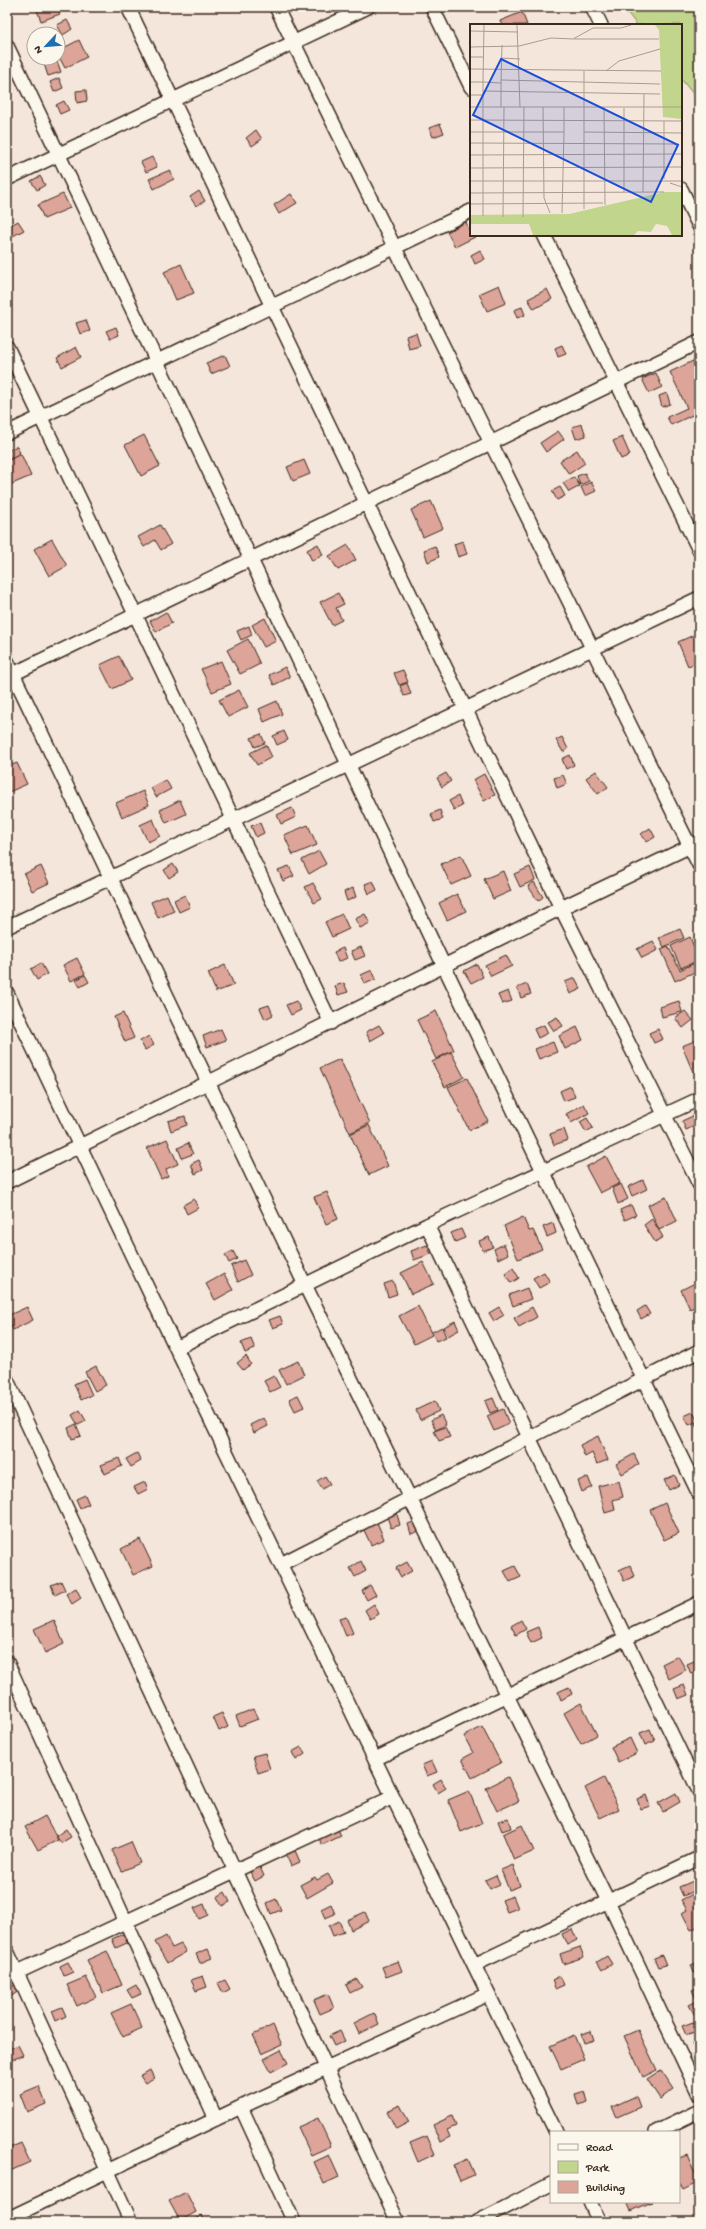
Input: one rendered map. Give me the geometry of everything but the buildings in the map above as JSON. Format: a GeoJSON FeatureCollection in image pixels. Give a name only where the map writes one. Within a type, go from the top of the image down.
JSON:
{"type":"FeatureCollection","features":[{"type":"Feature","properties":{"kind":"street"},"geometry":{"type":"LineString","coordinates":[[128,7],[174,98],[561,908],[699,1184]]}},
{"type":"Feature","properties":{"kind":"street"},"geometry":{"type":"LineString","coordinates":[[276,7],[592,649],[695,845],[699,865]]}},
{"type":"Feature","properties":{"kind":"street"},"geometry":{"type":"LineString","coordinates":[[7,179],[174,98],[368,7]]}},
{"type":"Feature","properties":{"kind":"street"},"geometry":{"type":"LineString","coordinates":[[432,7],[470,85]]}},
{"type":"Feature","properties":{"kind":"street"},"geometry":{"type":"LineString","coordinates":[[592,7],[600,24]]}},
{"type":"Feature","properties":{"kind":"street"},"geometry":{"type":"LineString","coordinates":[[7,46],[444,966],[699,1494]]}},
{"type":"Feature","properties":{"kind":"street"},"geometry":{"type":"LineString","coordinates":[[682,191],[699,226]]}},
{"type":"Feature","properties":{"kind":"street"},"geometry":{"type":"LineString","coordinates":[[7,433],[470,211]]}},
{"type":"Feature","properties":{"kind":"street"},"geometry":{"type":"LineString","coordinates":[[544,236],[699,550]]}},
{"type":"Feature","properties":{"kind":"street"},"geometry":{"type":"LineString","coordinates":[[10,676],[699,342]]}},
{"type":"Feature","properties":{"kind":"street"},"geometry":{"type":"LineString","coordinates":[[7,347],[331,1023]]}},
{"type":"Feature","properties":{"kind":"street"},"geometry":{"type":"LineString","coordinates":[[7,927],[233,819],[349,766],[699,598]]}},
{"type":"Feature","properties":{"kind":"street"},"geometry":{"type":"LineString","coordinates":[[7,661],[10,676],[110,877],[305,1285],[608,1901],[699,2094]]}},
{"type":"Feature","properties":{"kind":"street"},"geometry":{"type":"LineString","coordinates":[[7,1182],[209,1084],[561,908],[695,845]]}},
{"type":"Feature","properties":{"kind":"street"},"geometry":{"type":"LineString","coordinates":[[7,992],[176,1348],[556,2131]]}},
{"type":"Feature","properties":{"kind":"street"},"geometry":{"type":"LineString","coordinates":[[176,1348],[427,1226],[699,1099]]}},
{"type":"Feature","properties":{"kind":"street"},"geometry":{"type":"LineString","coordinates":[[427,1226],[699,1791]]}},
{"type":"Feature","properties":{"kind":"street"},"geometry":{"type":"LineString","coordinates":[[281,1564],[699,1351]]}},
{"type":"Feature","properties":{"kind":"street"},"geometry":{"type":"LineString","coordinates":[[7,1380],[398,2222]]}},
{"type":"Feature","properties":{"kind":"street"},"geometry":{"type":"LineString","coordinates":[[375,1759],[699,1603]]}},
{"type":"Feature","properties":{"kind":"street"},"geometry":{"type":"LineString","coordinates":[[7,1662],[216,2119]]}},
{"type":"Feature","properties":{"kind":"street"},"geometry":{"type":"LineString","coordinates":[[12,1974],[393,1797]]}},
{"type":"Feature","properties":{"kind":"street"},"geometry":{"type":"LineString","coordinates":[[474,1964],[699,1858]]}},
{"type":"Feature","properties":{"kind":"street"},"geometry":{"type":"LineString","coordinates":[[7,1951],[12,1974],[108,2171],[131,2222]]}},
{"type":"Feature","properties":{"kind":"street"},"geometry":{"type":"LineString","coordinates":[[7,2219],[241,2106],[488,1994]]}},
{"type":"Feature","properties":{"kind":"street"},"geometry":{"type":"LineString","coordinates":[[241,2106],[294,2222]]}},
{"type":"Feature","properties":{"kind":"street"},"geometry":{"type":"LineString","coordinates":[[658,2131],[699,2111]]}},
{"type":"Feature","properties":{"kind":"street"},"geometry":{"type":"LineString","coordinates":[[476,2222],[550,2185]]}},
{"type":"Feature","properties":{"kind":"street"},"geometry":{"type":"LineString","coordinates":[[590,2203],[599,2222]]}},
{"type":"Feature","properties":{"kind":"green space"},"geometry":{"type":"Polygon","coordinates":[[[623,7],[699,7],[699,101],[682,80],[682,24],[636,24],[623,7]]]}}]}
